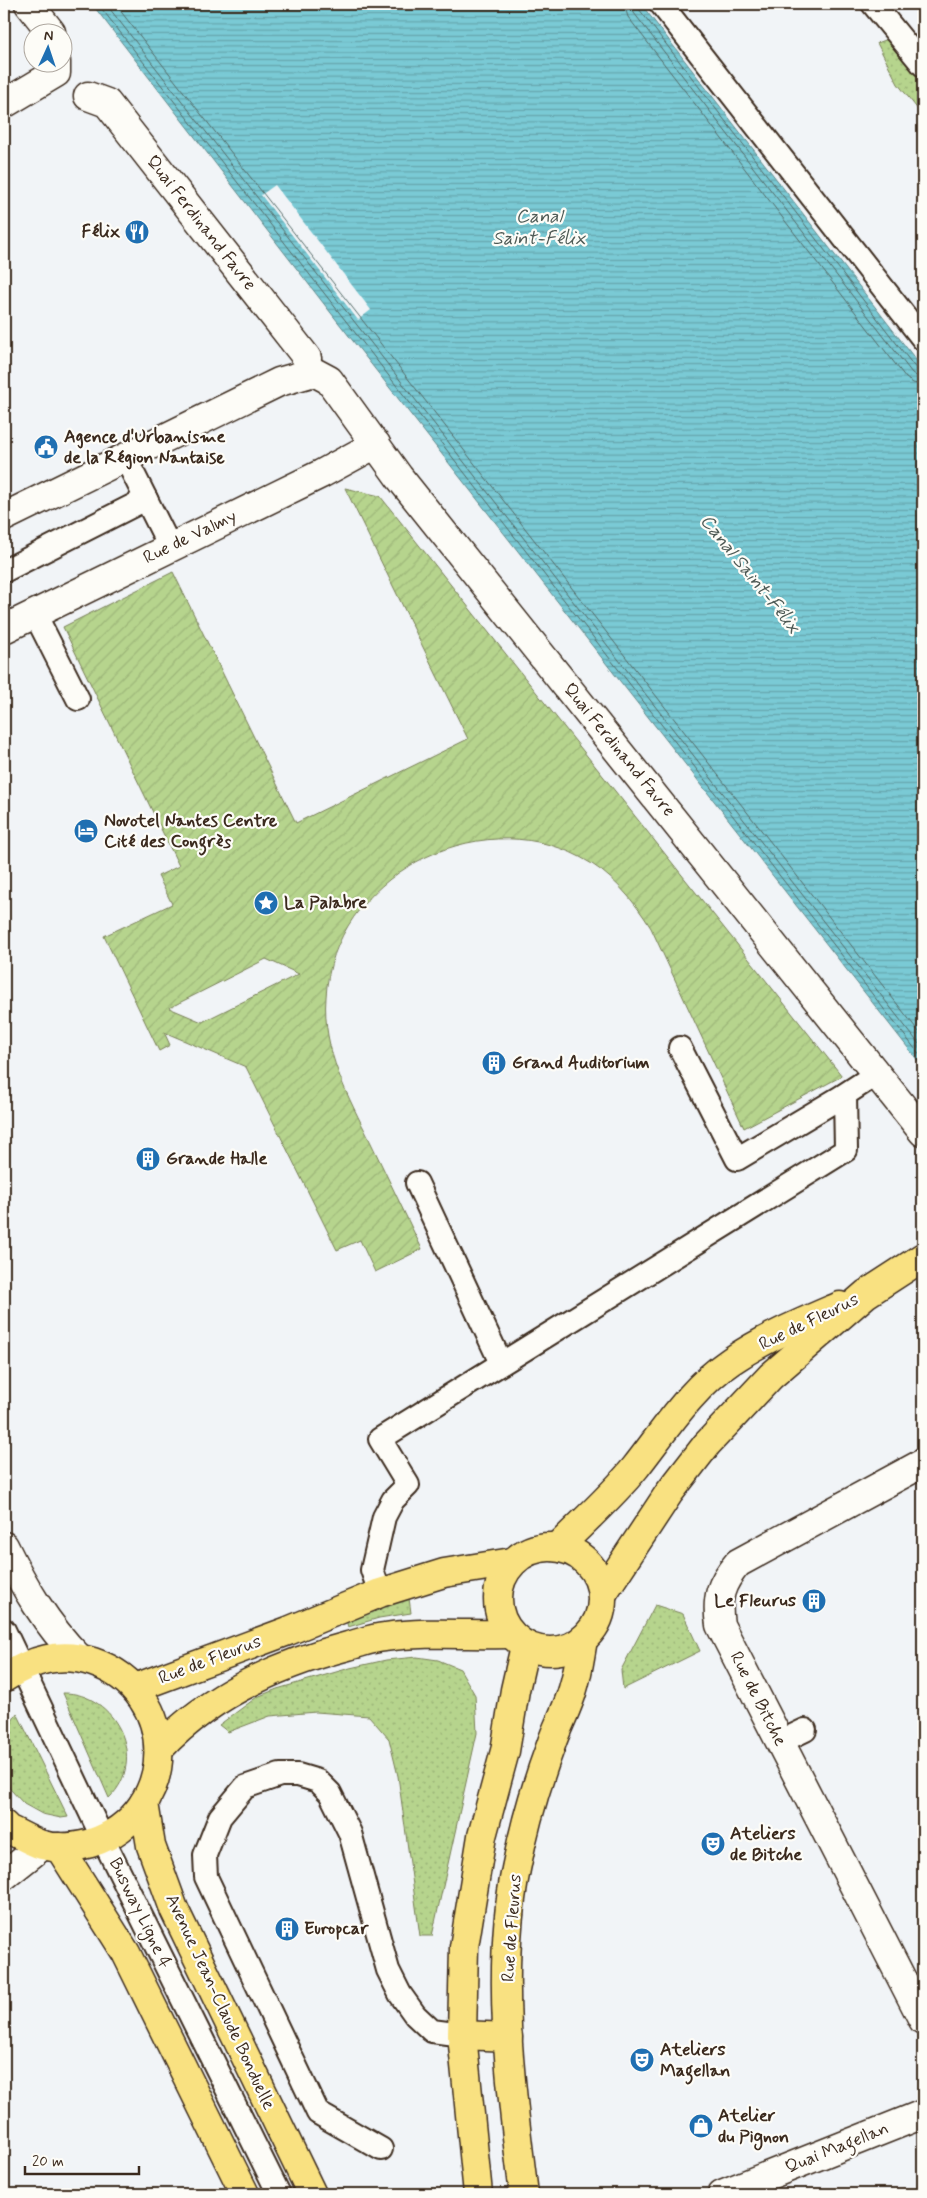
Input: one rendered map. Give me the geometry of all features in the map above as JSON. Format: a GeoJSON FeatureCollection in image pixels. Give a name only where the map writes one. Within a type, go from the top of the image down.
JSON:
{"type":"FeatureCollection","features":[{"type":"Feature","properties":{"kind":"main road"},"geometry":{"type":"LineString","coordinates":[[866,1294],[915,1262]]}},
{"type":"Feature","properties":{"kind":"main road","name":"Rue de Fleurus"},"geometry":{"type":"LineString","coordinates":[[558,1547],[634,1468],[666,1426],[700,1388],[731,1361],[785,1330],[866,1294]]}},
{"type":"Feature","properties":{"kind":"main road","name":"Rue de Fleurus"},"geometry":{"type":"LineString","coordinates":[[603,1593],[669,1493],[707,1444],[771,1376],[866,1294]]}},
{"type":"Feature","properties":{"kind":"main road"},"geometry":{"type":"LineString","coordinates":[[558,1547],[574,1552],[588,1562],[598,1576],[603,1593],[602,1611],[595,1627],[583,1640],[565,1649],[545,1651],[518,1640],[500,1617],[497,1597],[501,1578],[512,1562],[534,1549],[558,1547]]}},
{"type":"Feature","properties":{"kind":"main road","name":"Rue de Fleurus"},"geometry":{"type":"LineString","coordinates":[[135,1688],[288,1631],[380,1593],[444,1573],[512,1562]]}},
{"type":"Feature","properties":{"kind":"main road","name":"Rue de Fleurus"},"geometry":{"type":"LineString","coordinates":[[160,1748],[173,1733],[223,1697],[276,1670],[328,1651],[384,1637],[426,1633],[518,1640]]}},
{"type":"Feature","properties":{"kind":"main road"},"geometry":{"type":"LineString","coordinates":[[478,2194],[462,2035],[464,1947],[482,1836],[505,1751],[514,1690],[518,1640]]}},
{"type":"Feature","properties":{"kind":"main road","name":"Rue de Fleurus"},"geometry":{"type":"LineString","coordinates":[[524,2194],[514,2116],[508,2037],[507,1973],[510,1908],[516,1869],[536,1788],[573,1689],[583,1640]]}},
{"type":"Feature","properties":{"kind":"main road"},"geometry":{"type":"LineString","coordinates":[[4,1825],[8,1829],[51,1846],[82,1846],[104,1839],[126,1824],[144,1804],[156,1777],[160,1748],[153,1716],[135,1688],[109,1668],[78,1657],[59,1656],[40,1659],[13,1672]]}},
{"type":"Feature","properties":{"kind":"main road","name":"Avenue Jean-Claude Bonduelle"},"geometry":{"type":"LineString","coordinates":[[144,1804],[152,1846],[174,1909],[312,2194]]}},
{"type":"Feature","properties":{"kind":"main road"},"geometry":{"type":"LineString","coordinates":[[51,1846],[126,1953],[245,2194]]}},
{"type":"Feature","properties":{"kind":"main road"},"geometry":{"type":"LineString","coordinates":[[462,2035],[508,2037]]}},
{"type":"Feature","properties":{"kind":"street"},"geometry":{"type":"LineString","coordinates":[[29,4],[43,22]]}},
{"type":"Feature","properties":{"kind":"street"},"geometry":{"type":"LineString","coordinates":[[4,104],[50,72]]}},
{"type":"Feature","properties":{"kind":"street","name":"Quai Ferdinand Favre"},"geometry":{"type":"LineString","coordinates":[[88,96],[107,103],[310,365],[329,380],[412,493],[878,1072],[923,1132]]}},
{"type":"Feature","properties":{"kind":"street"},"geometry":{"type":"LineString","coordinates":[[4,517],[310,365]]}},
{"type":"Feature","properties":{"kind":"street","name":"Rue de Valmy"},"geometry":{"type":"LineString","coordinates":[[4,629],[314,477],[376,444]]}},
{"type":"Feature","properties":{"kind":"street","name":"Rue de Bitche"},"geometry":{"type":"LineString","coordinates":[[923,1463],[757,1551],[738,1563],[725,1578],[718,1602],[720,1625],[923,2020]]}},
{"type":"Feature","properties":{"kind":"street"},"geometry":{"type":"LineString","coordinates":[[4,1546],[32,1600],[63,1641],[78,1657]]}},
{"type":"Feature","properties":{"kind":"street"},"geometry":{"type":"LineString","coordinates":[[4,1876],[51,1846]]}},
{"type":"Feature","properties":{"kind":"street","name":"Quai Magellan"},"geometry":{"type":"LineString","coordinates":[[722,2194],[923,2114]]}},
{"type":"Feature","properties":{"kind":"lane"},"geometry":{"type":"LineString","coordinates":[[661,4],[923,339]]}},
{"type":"Feature","properties":{"kind":"lane"},"geometry":{"type":"LineString","coordinates":[[873,4],[923,65]]}},
{"type":"Feature","properties":{"kind":"lane"},"geometry":{"type":"LineString","coordinates":[[125,457],[170,547]]}},
{"type":"Feature","properties":{"kind":"lane"},"geometry":{"type":"LineString","coordinates":[[4,571],[146,499]]}},
{"type":"Feature","properties":{"kind":"lane"},"geometry":{"type":"LineString","coordinates":[[35,614],[78,698]]}},
{"type":"Feature","properties":{"kind":"lane"},"geometry":{"type":"LineString","coordinates":[[680,1048],[737,1159],[845,1095],[878,1072]]}},
{"type":"Feature","properties":{"kind":"lane"},"geometry":{"type":"LineString","coordinates":[[380,1593],[372,1570],[384,1517],[393,1500],[408,1485],[380,1439],[846,1150],[845,1095]]}},
{"type":"Feature","properties":{"kind":"lane"},"geometry":{"type":"LineString","coordinates":[[417,1183],[502,1363]]}},
{"type":"Feature","properties":{"kind":"lane","name":"Busway Ligne 4"},"geometry":{"type":"LineString","coordinates":[[4,1630],[13,1672],[104,1839],[279,2194]]}},
{"type":"Feature","properties":{"kind":"lane"},"geometry":{"type":"LineString","coordinates":[[780,1742],[805,1730]]}},
{"type":"Feature","properties":{"kind":"lane"},"geometry":{"type":"LineString","coordinates":[[381,2149],[318,2113],[206,1877],[205,1856],[220,1817],[245,1786],[280,1775],[298,1775],[318,1782],[330,1793],[350,1833],[388,1970],[400,1994],[415,2015],[432,2032],[462,2035]]}},
{"type":"Feature","properties":{"kind":"green space"},"geometry":{"type":"Polygon","coordinates":[[[894,37],[914,72],[923,79],[923,116],[898,84],[877,43],[894,37]]]}},
{"type":"Feature","properties":{"kind":"green space"},"geometry":{"type":"Polygon","coordinates":[[[345,488],[380,496],[842,1076],[744,1128],[651,928],[629,897],[602,871],[580,857],[540,842],[498,839],[456,846],[417,862],[382,886],[354,917],[334,955],[326,997],[328,1036],[338,1073],[422,1249],[375,1272],[360,1240],[337,1250],[246,1067],[164,1032],[170,1045],[159,1051],[104,936],[172,904],[158,876],[179,866],[63,627],[173,572],[296,823],[468,739],[345,488]],[[266,959],[169,1008],[202,1022],[299,974],[266,959]]]}},
{"type":"Feature","properties":{"kind":"green space"},"geometry":{"type":"Polygon","coordinates":[[[409,1598],[411,1613],[379,1618],[348,1627],[346,1620],[409,1598]]]}},
{"type":"Feature","properties":{"kind":"green space"},"geometry":{"type":"Polygon","coordinates":[[[655,1605],[683,1614],[700,1651],[623,1689],[621,1670],[655,1605]]]}},
{"type":"Feature","properties":{"kind":"green space"},"geometry":{"type":"Polygon","coordinates":[[[417,1657],[438,1660],[460,1669],[475,1695],[477,1733],[432,1936],[420,1936],[398,1776],[389,1739],[369,1716],[316,1712],[270,1716],[228,1732],[219,1725],[257,1697],[277,1689],[350,1668],[386,1660],[417,1657]]]}},
{"type":"Feature","properties":{"kind":"green space"},"geometry":{"type":"Polygon","coordinates":[[[63,1693],[82,1696],[98,1704],[111,1716],[120,1731],[126,1748],[126,1765],[121,1783],[109,1798],[63,1693]]]}},
{"type":"Feature","properties":{"kind":"green space"},"geometry":{"type":"Polygon","coordinates":[[[17,1713],[68,1817],[61,1818],[42,1814],[24,1804],[10,1789],[4,1774],[4,1735],[17,1713]]]}},
{"type":"Feature","properties":{"kind":"water","name":"Canal Saint-Félix"},"geometry":{"type":"Polygon","coordinates":[[[92,4],[641,4],[923,369],[923,1067],[331,313],[92,4]]]}},
{"type":"Feature","properties":{"kind":"pier"},"geometry":{"type":"Polygon","coordinates":[[[275,185],[371,310],[358,320],[261,195],[275,185]]]}},
{"type":"Feature","properties":{"kind":"place","name":"Félix"},"geometry":{"type":"Point","coordinates":[137,232]}},
{"type":"Feature","properties":{"kind":"place","name":"Agence d'Urbanisme de la Région Nantaise"},"geometry":{"type":"Point","coordinates":[46,447]}},
{"type":"Feature","properties":{"kind":"place","name":"Novotel Nantes Centre Cité des Congrès"},"geometry":{"type":"Point","coordinates":[86,831]}},
{"type":"Feature","properties":{"kind":"place","name":"La Palabre"},"geometry":{"type":"Point","coordinates":[266,903]}},
{"type":"Feature","properties":{"kind":"place","name":"Grand Auditorium"},"geometry":{"type":"Point","coordinates":[494,1063]}},
{"type":"Feature","properties":{"kind":"place","name":"Grande Halle"},"geometry":{"type":"Point","coordinates":[148,1159]}},
{"type":"Feature","properties":{"kind":"place","name":"Le Fleurus"},"geometry":{"type":"Point","coordinates":[814,1601]}},
{"type":"Feature","properties":{"kind":"place","name":"Ateliers de Bitche"},"geometry":{"type":"Point","coordinates":[713,1844]}},
{"type":"Feature","properties":{"kind":"place","name":"Europcar"},"geometry":{"type":"Point","coordinates":[287,1929]}},
{"type":"Feature","properties":{"kind":"place","name":"Ateliers Magellan"},"geometry":{"type":"Point","coordinates":[642,2060]}},
{"type":"Feature","properties":{"kind":"place","name":"Atelier du Pignon"},"geometry":{"type":"Point","coordinates":[701,2126]}}]}
